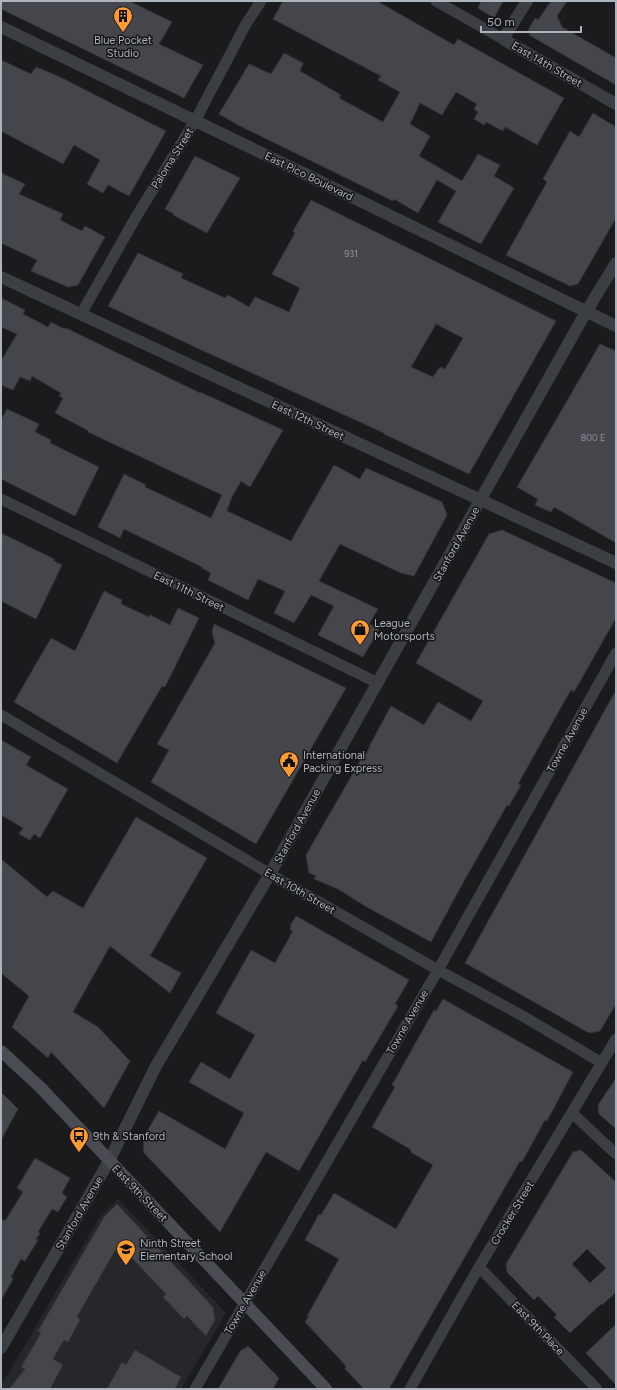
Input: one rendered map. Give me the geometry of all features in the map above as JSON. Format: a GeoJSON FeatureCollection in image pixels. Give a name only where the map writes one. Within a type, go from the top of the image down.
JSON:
{"type":"FeatureCollection","features":[{"type":"Feature","properties":{"kind":"main road","name":"East 9th Street"},"geometry":{"type":"LineString","coordinates":[[1,1051],[40,1087],[326,1389]]}},
{"type":"Feature","properties":{"kind":"street","name":"Paloma Street"},"geometry":{"type":"LineString","coordinates":[[81,314],[136,218],[195,121],[246,24],[261,1]]}},
{"type":"Feature","properties":{"kind":"street","name":"East 14th Street"},"geometry":{"type":"LineString","coordinates":[[436,1],[616,104]]}},
{"type":"Feature","properties":{"kind":"street"},"geometry":{"type":"LineString","coordinates":[[503,39],[527,1]]}},
{"type":"Feature","properties":{"kind":"street","name":"East Pico Boulevard"},"geometry":{"type":"LineString","coordinates":[[1,27],[616,326]]}},
{"type":"Feature","properties":{"kind":"street","name":"Stanford Avenue"},"geometry":{"type":"LineString","coordinates":[[1,1348],[109,1161],[156,1066],[270,874],[586,312],[616,263]]}},
{"type":"Feature","properties":{"kind":"street","name":"East 12th Street"},"geometry":{"type":"LineString","coordinates":[[1,277],[616,563]]}},
{"type":"Feature","properties":{"kind":"street","name":"East 11th Street"},"geometry":{"type":"LineString","coordinates":[[1,499],[378,683]]}},
{"type":"Feature","properties":{"kind":"street","name":"Towne Avenue"},"geometry":{"type":"LineString","coordinates":[[195,1389],[438,970],[616,652]]}},
{"type":"Feature","properties":{"kind":"street","name":"East 10th Street"},"geometry":{"type":"LineString","coordinates":[[1,716],[270,874],[602,1062]]}},
{"type":"Feature","properties":{"kind":"street","name":"Crocker Street"},"geometry":{"type":"LineString","coordinates":[[410,1389],[479,1267],[616,1039]]}},
{"type":"Feature","properties":{"kind":"street"},"geometry":{"type":"LineString","coordinates":[[572,1113],[616,1154]]}},
{"type":"Feature","properties":{"kind":"street","name":"East 9th Place"},"geometry":{"type":"LineString","coordinates":[[479,1267],[597,1389]]}},
{"type":"Feature","properties":{"kind":"shaded area","name":"Ninth Street Elementary School"},"geometry":{"type":"Polygon","coordinates":[[[118,1199],[226,1313],[181,1389],[1,1389],[1,1386],[99,1218],[118,1199]]]}},
{"type":"Feature","properties":{"kind":"building"},"geometry":{"type":"Polygon","coordinates":[[[1,1],[129,1],[172,22],[159,44],[203,65],[184,98],[1,9],[1,1]]]}},
{"type":"Feature","properties":{"kind":"building"},"geometry":{"type":"Polygon","coordinates":[[[283,1],[377,1],[454,45],[458,39],[564,98],[537,145],[505,127],[503,131],[486,122],[484,125],[474,119],[478,112],[474,109],[477,104],[456,92],[442,115],[420,103],[410,124],[430,136],[419,156],[462,181],[478,154],[500,165],[494,176],[514,188],[481,244],[438,222],[456,191],[437,180],[418,213],[394,199],[393,201],[240,126],[219,114],[249,64],[271,74],[284,53],[303,63],[300,71],[341,95],[339,98],[383,122],[400,92],[378,80],[381,76],[273,19],[283,1]]]}},
{"type":"Feature","properties":{"kind":"building"},"geometry":{"type":"Polygon","coordinates":[[[481,1],[503,1],[494,18],[478,8],[481,1]]]}},
{"type":"Feature","properties":{"kind":"building"},"geometry":{"type":"Polygon","coordinates":[[[551,1],[567,1],[557,16],[562,27],[616,58],[616,85],[529,35],[531,31],[528,30],[535,18],[538,20],[551,1]]]}},
{"type":"Feature","properties":{"kind":"building"},"geometry":{"type":"Polygon","coordinates":[[[1,60],[31,74],[36,67],[58,76],[166,131],[129,196],[108,185],[103,193],[87,184],[100,160],[74,145],[63,164],[1,131],[1,60]]]}},
{"type":"Feature","properties":{"kind":"building"},"geometry":{"type":"Polygon","coordinates":[[[593,113],[616,127],[616,218],[578,284],[570,286],[506,255],[547,182],[543,179],[570,131],[579,137],[593,113]]]}},
{"type":"Feature","properties":{"kind":"building"},"geometry":{"type":"Polygon","coordinates":[[[195,156],[240,178],[207,233],[173,215],[174,214],[165,209],[195,156]]]}},
{"type":"Feature","properties":{"kind":"building"},"geometry":{"type":"Polygon","coordinates":[[[1,173],[25,184],[19,194],[63,214],[60,220],[82,231],[85,226],[105,237],[78,285],[68,287],[31,271],[37,260],[1,243],[1,173]]]}},
{"type":"Feature","properties":{"kind":"building"},"geometry":{"type":"Polygon","coordinates":[[[311,200],[556,321],[469,474],[384,433],[108,306],[138,253],[183,274],[181,278],[225,298],[228,295],[249,307],[255,297],[289,312],[300,288],[272,274],[295,233],[293,231],[311,200]],[[436,324],[411,367],[433,377],[440,367],[445,369],[463,338],[436,324]]]}},
{"type":"Feature","properties":{"kind":"building"},"geometry":{"type":"Polygon","coordinates":[[[1,298],[25,310],[23,314],[48,327],[51,322],[62,328],[68,329],[200,393],[283,430],[250,487],[241,481],[231,499],[227,511],[291,541],[334,465],[360,479],[366,468],[442,502],[447,515],[414,576],[401,573],[340,544],[319,581],[378,609],[369,624],[379,629],[363,657],[318,635],[334,606],[311,595],[294,623],[274,613],[285,591],[258,579],[248,600],[208,580],[211,573],[202,567],[124,529],[120,538],[98,527],[124,474],[146,485],[145,487],[211,518],[222,495],[88,432],[89,431],[55,413],[63,398],[59,396],[61,393],[32,376],[30,381],[20,377],[13,390],[1,385],[1,361],[17,334],[1,327],[1,298]]]}},
{"type":"Feature","properties":{"kind":"building"},"geometry":{"type":"Polygon","coordinates":[[[600,344],[616,351],[616,543],[554,507],[551,512],[535,505],[538,499],[517,487],[600,344]]]}},
{"type":"Feature","properties":{"kind":"building"},"geometry":{"type":"Polygon","coordinates":[[[7,409],[39,424],[35,432],[51,440],[50,443],[99,467],[75,516],[1,479],[1,420],[7,409]]]}},
{"type":"Feature","properties":{"kind":"building"},"geometry":{"type":"Polygon","coordinates":[[[502,530],[616,583],[616,618],[574,692],[571,690],[564,702],[518,784],[521,785],[509,806],[507,805],[431,942],[365,906],[338,889],[314,879],[316,876],[309,873],[306,855],[364,754],[367,753],[391,706],[424,725],[438,702],[471,721],[483,701],[416,663],[489,534],[502,530]]]}},
{"type":"Feature","properties":{"kind":"building"},"geometry":{"type":"Polygon","coordinates":[[[1,533],[54,559],[54,561],[62,565],[36,619],[1,601],[1,533]]]}},
{"type":"Feature","properties":{"kind":"building"},"geometry":{"type":"Polygon","coordinates":[[[104,591],[122,600],[121,604],[149,617],[150,615],[170,625],[178,608],[199,618],[165,687],[162,686],[117,763],[14,702],[51,638],[75,651],[104,591]]]}},
{"type":"Feature","properties":{"kind":"building"},"geometry":{"type":"Polygon","coordinates":[[[214,624],[346,688],[256,844],[151,782],[169,750],[157,744],[215,643],[212,632],[214,624]]]}},
{"type":"Feature","properties":{"kind":"building"},"geometry":{"type":"Polygon","coordinates":[[[616,690],[616,1004],[600,1031],[589,1033],[465,963],[616,690]]]}},
{"type":"Feature","properties":{"kind":"building"},"geometry":{"type":"Polygon","coordinates":[[[1,740],[31,757],[26,765],[68,789],[40,838],[34,834],[30,840],[19,834],[23,828],[1,815],[1,740]]]}},
{"type":"Feature","properties":{"kind":"building"},"geometry":{"type":"Polygon","coordinates":[[[136,817],[207,858],[150,956],[181,973],[170,993],[110,946],[73,1012],[98,1027],[130,1061],[104,1108],[51,1052],[48,1058],[12,1027],[29,996],[1,973],[1,859],[47,897],[53,891],[83,908],[136,817]]]}},
{"type":"Feature","properties":{"kind":"building"},"geometry":{"type":"Polygon","coordinates":[[[296,916],[409,980],[395,1004],[398,1006],[365,1062],[363,1060],[299,1171],[266,1152],[220,1232],[144,1153],[143,1138],[159,1111],[225,1149],[244,1113],[189,1082],[201,1062],[230,1079],[255,1035],[216,1013],[251,950],[275,963],[293,931],[290,930],[290,926],[296,916]]]}},
{"type":"Feature","properties":{"kind":"building"},"geometry":{"type":"Polygon","coordinates":[[[443,999],[573,1072],[547,1121],[545,1120],[522,1162],[520,1161],[389,1389],[364,1389],[345,1369],[346,1366],[305,1322],[339,1259],[305,1240],[319,1214],[321,1215],[334,1193],[396,1229],[433,1165],[412,1153],[410,1149],[372,1127],[395,1087],[392,1085],[434,1010],[436,1011],[443,999]]]}},
{"type":"Feature","properties":{"kind":"building"},"geometry":{"type":"Polygon","coordinates":[[[616,1078],[616,1129],[599,1114],[598,1105],[616,1078]]]}},
{"type":"Feature","properties":{"kind":"building"},"geometry":{"type":"Polygon","coordinates":[[[1,1092],[18,1109],[1,1140],[1,1092]]]}},
{"type":"Feature","properties":{"kind":"building"},"geometry":{"type":"Polygon","coordinates":[[[581,1150],[616,1182],[616,1292],[570,1333],[554,1317],[557,1315],[538,1296],[534,1300],[507,1272],[506,1264],[573,1152],[581,1150]],[[587,1249],[572,1264],[590,1283],[606,1268],[587,1249]]]}},
{"type":"Feature","properties":{"kind":"building"},"geometry":{"type":"Polygon","coordinates":[[[35,1158],[70,1178],[62,1193],[67,1197],[58,1212],[52,1209],[38,1232],[40,1233],[36,1239],[38,1240],[25,1261],[21,1259],[11,1277],[13,1279],[1,1300],[1,1219],[5,1221],[23,1192],[17,1188],[35,1158]]]}},
{"type":"Feature","properties":{"kind":"building"},"geometry":{"type":"Polygon","coordinates":[[[117,1204],[213,1307],[215,1320],[206,1336],[187,1316],[184,1319],[163,1297],[166,1294],[129,1255],[125,1259],[116,1249],[77,1317],[80,1320],[68,1342],[64,1340],[53,1359],[63,1365],[50,1389],[9,1389],[25,1369],[21,1367],[41,1333],[38,1331],[104,1217],[117,1204]]]}},
{"type":"Feature","properties":{"kind":"building"},"geometry":{"type":"Polygon","coordinates":[[[616,1324],[616,1385],[586,1353],[616,1324]]]}},
{"type":"Feature","properties":{"kind":"building"},"geometry":{"type":"Polygon","coordinates":[[[248,1346],[279,1378],[273,1389],[218,1389],[241,1350],[248,1346]]]}},
{"type":"Feature","properties":{"kind":"building"},"geometry":{"type":"Polygon","coordinates":[[[135,1350],[181,1377],[175,1389],[107,1389],[122,1362],[126,1365],[135,1350]]]}},
{"type":"Feature","properties":{"kind":"place","name":"Blue Pocket Studio"},"geometry":{"type":"Point","coordinates":[123,33]}},
{"type":"Feature","properties":{"kind":"place","name":"League Motorsports"},"geometry":{"type":"Point","coordinates":[360,646]}},
{"type":"Feature","properties":{"kind":"place","name":"International Packing Express"},"geometry":{"type":"Point","coordinates":[289,778]}},
{"type":"Feature","properties":{"kind":"place","name":"9th & Stanford"},"geometry":{"type":"Point","coordinates":[79,1153]}},
{"type":"Feature","properties":{"kind":"place","name":"Ninth Street Elementary School"},"geometry":{"type":"Point","coordinates":[126,1266]}}]}
